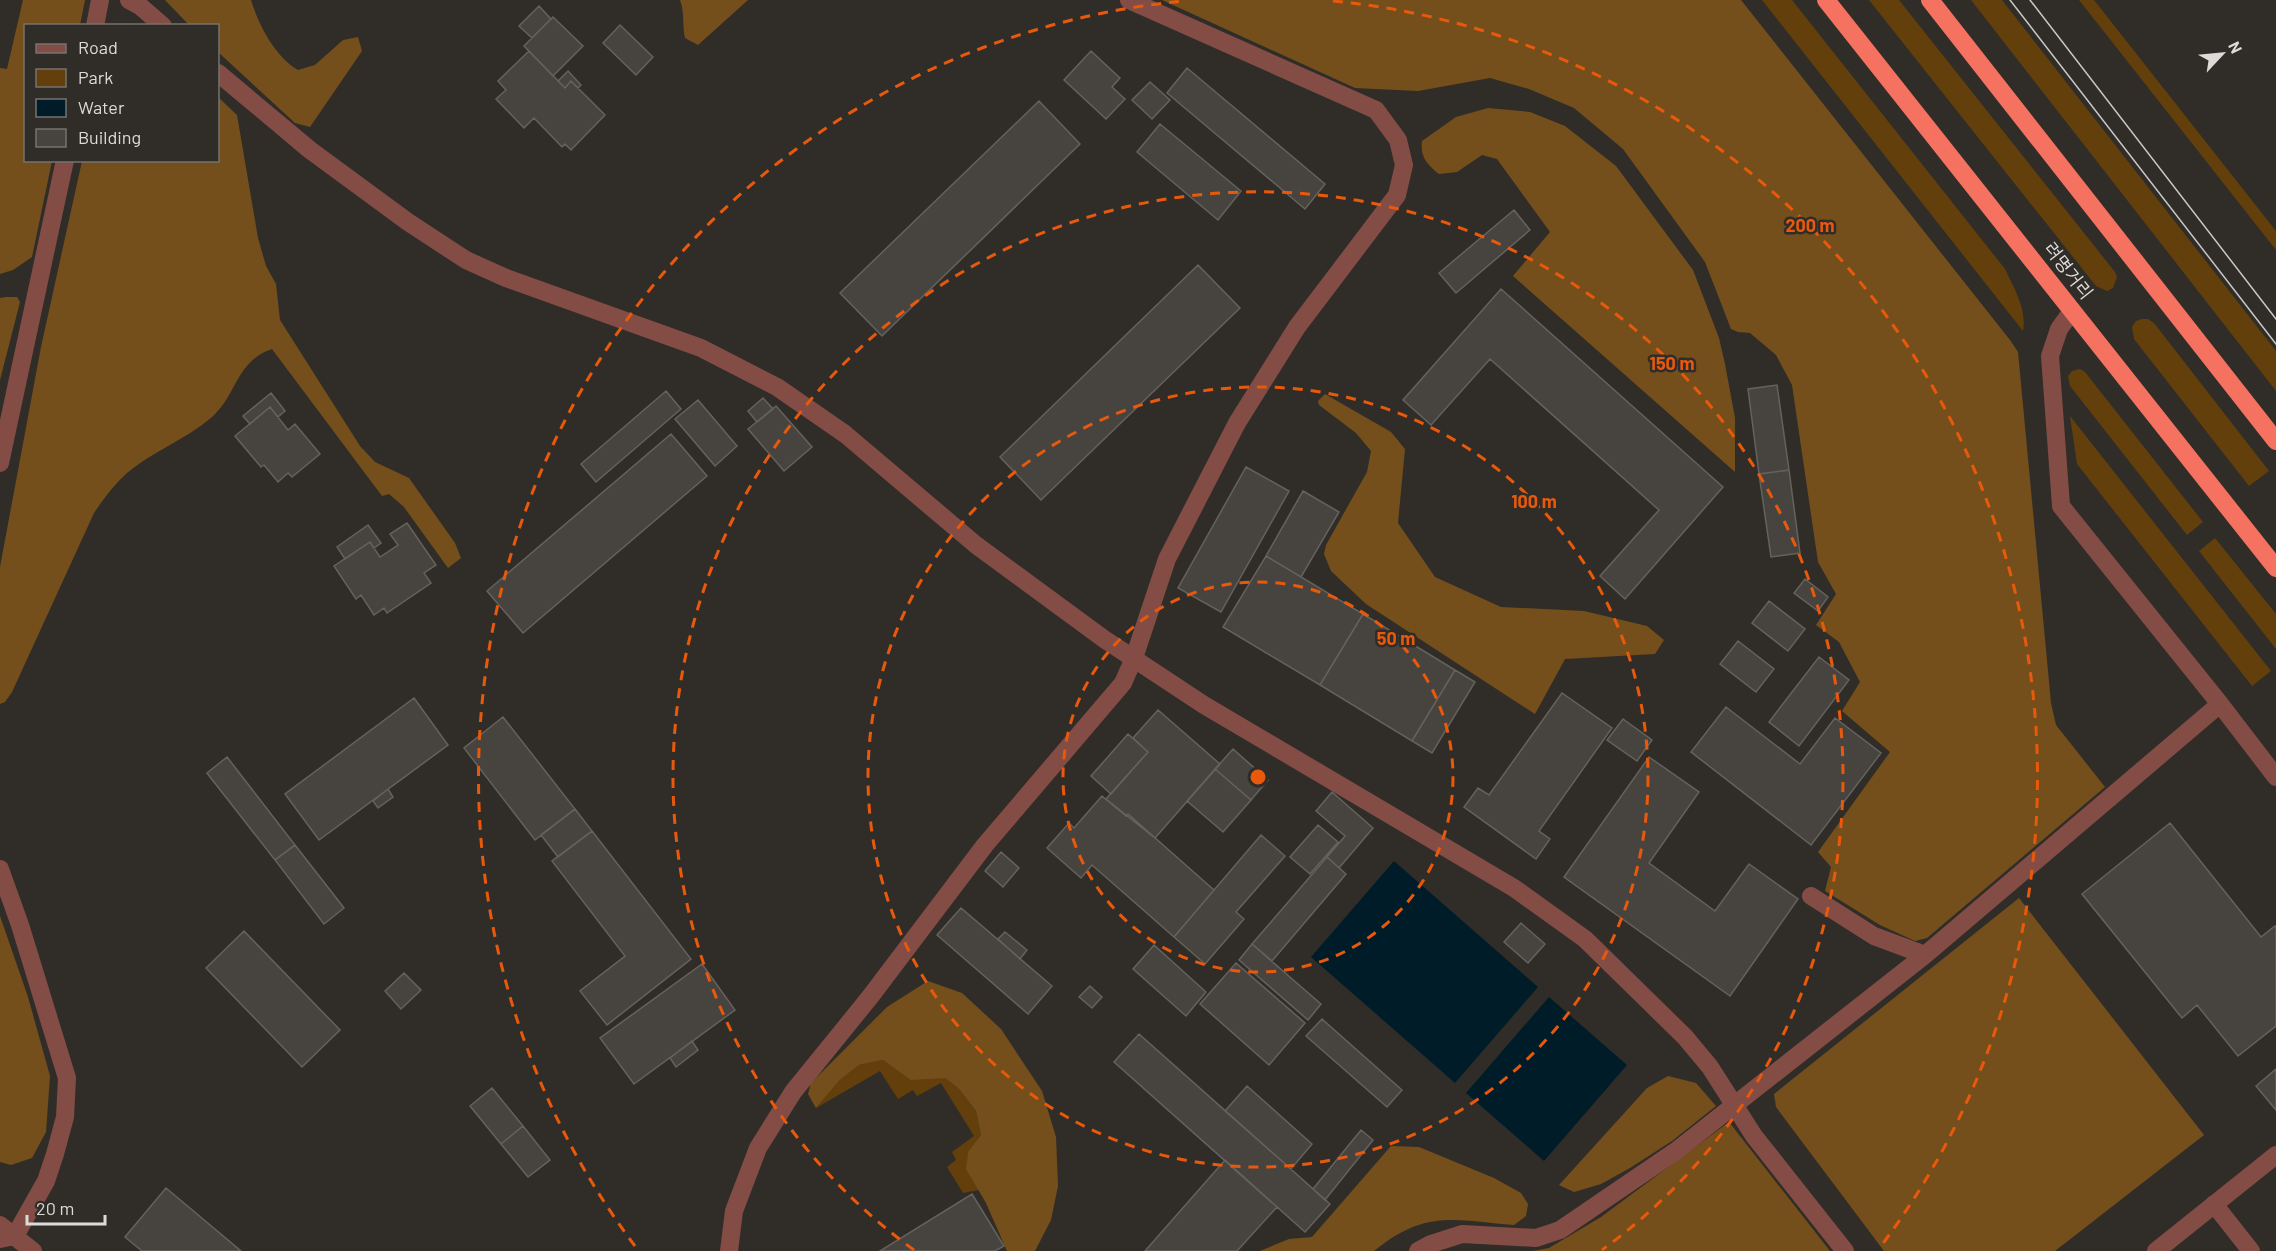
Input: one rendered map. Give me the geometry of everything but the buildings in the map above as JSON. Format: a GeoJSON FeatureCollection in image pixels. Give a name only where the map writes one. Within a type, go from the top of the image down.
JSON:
{"type":"FeatureCollection","features":[{"type":"Feature","properties":{"kind":"highway","name":"려명거리"},"geometry":{"type":"LineString","coordinates":[[1826,0],[2276,568]]}},
{"type":"Feature","properties":{"kind":"highway"},"geometry":{"type":"LineString","coordinates":[[1930,0],[2276,441]]}},
{"type":"Feature","properties":{"kind":"street"},"geometry":{"type":"LineString","coordinates":[[95,24],[100,0]]}},
{"type":"Feature","properties":{"kind":"street"},"geometry":{"type":"LineString","coordinates":[[129,0],[140,6],[161,24]]}},
{"type":"Feature","properties":{"kind":"street"},"geometry":{"type":"LineString","coordinates":[[729,1251],[734,1211],[758,1148],[793,1092],[870,997],[985,845],[1123,683],[1134,658],[1167,559],[1237,423],[1297,327],[1397,195],[1404,165],[1398,140],[1376,110],[1129,0]]}},
{"type":"Feature","properties":{"kind":"street"},"geometry":{"type":"LineString","coordinates":[[219,74],[310,150],[408,222],[466,260],[506,278],[701,348],[777,387],[845,434],[976,545],[1104,639],[1204,705],[1514,888],[1585,939],[1685,1037],[1737,1105],[1754,1136],[1845,1251]]}},
{"type":"Feature","properties":{"kind":"street"},"geometry":{"type":"LineString","coordinates":[[0,463],[65,162]]}},
{"type":"Feature","properties":{"kind":"street"},"geometry":{"type":"LineString","coordinates":[[2072,311],[2059,329],[2050,356],[2061,506],[2276,777]]}},
{"type":"Feature","properties":{"kind":"street"},"geometry":{"type":"LineString","coordinates":[[1418,1251],[1431,1244],[1462,1234],[1536,1239],[1560,1230],[1676,1151],[1925,955],[2220,704]]}},
{"type":"Feature","properties":{"kind":"street"},"geometry":{"type":"LineString","coordinates":[[0,869],[20,925],[67,1078],[64,1117],[56,1154],[46,1181],[7,1238]]}},
{"type":"Feature","properties":{"kind":"street"},"geometry":{"type":"LineString","coordinates":[[1811,896],[1874,936],[1925,955]]}},
{"type":"Feature","properties":{"kind":"street"},"geometry":{"type":"LineString","coordinates":[[2156,1251],[2276,1155]]}},
{"type":"Feature","properties":{"kind":"street"},"geometry":{"type":"LineString","coordinates":[[2214,1204],[2251,1251]]}},
{"type":"Feature","properties":{"kind":"street"},"geometry":{"type":"LineString","coordinates":[[0,1225],[7,1238],[33,1251]]}},
{"type":"Feature","properties":{"kind":"green space"},"geometry":{"type":"Polygon","coordinates":[[[1762,0],[1792,0],[2005,269],[2021,307],[2023,331],[1762,0]]]}},
{"type":"Feature","properties":{"kind":"green space"},"geometry":{"type":"Polygon","coordinates":[[[1869,0],[1899,0],[2115,272],[2117,277],[2113,288],[2107,291],[2096,286],[1869,0]]]}},
{"type":"Feature","properties":{"kind":"green space"},"geometry":{"type":"Polygon","coordinates":[[[1971,0],[2002,0],[2276,351],[2276,391],[1971,0]]]}},
{"type":"Feature","properties":{"kind":"green space"},"geometry":{"type":"Polygon","coordinates":[[[2079,0],[2094,0],[2276,231],[2276,250],[2079,0]]]}},
{"type":"Feature","properties":{"kind":"green space"},"geometry":{"type":"Polygon","coordinates":[[[2148,319],[2154,323],[2269,471],[2249,486],[2134,339],[2132,327],[2136,321],[2148,319]]]}},
{"type":"Feature","properties":{"kind":"green space"},"geometry":{"type":"Polygon","coordinates":[[[2080,369],[2085,372],[2203,522],[2187,535],[2070,386],[2068,376],[2072,371],[2080,369]]]}},
{"type":"Feature","properties":{"kind":"green space"},"geometry":{"type":"Polygon","coordinates":[[[2070,416],[2271,671],[2252,686],[2077,464],[2070,416]]]}},
{"type":"Feature","properties":{"kind":"green space"},"geometry":{"type":"Polygon","coordinates":[[[2215,538],[2276,614],[2276,649],[2199,551],[2215,538]]]}},
{"type":"Feature","properties":{"kind":"green space"},"geometry":{"type":"Polygon","coordinates":[[[883,1060],[897,1069],[929,1078],[945,1078],[959,1089],[976,1111],[981,1135],[970,1151],[967,1162],[970,1174],[979,1190],[963,1193],[947,1167],[956,1160],[952,1152],[974,1136],[941,1083],[917,1096],[913,1090],[898,1099],[880,1071],[816,1108],[840,1080],[859,1065],[883,1060]]]}},
{"type":"Feature","properties":{"kind":"shaded area"},"geometry":{"type":"Polygon","coordinates":[[[23,0],[85,0],[80,24],[24,24],[24,162],[52,162],[32,257],[13,270],[0,274],[0,68],[7,69],[23,0]]]}},
{"type":"Feature","properties":{"kind":"shaded area"},"geometry":{"type":"Polygon","coordinates":[[[165,0],[251,0],[258,20],[275,49],[298,70],[315,65],[343,40],[358,37],[362,51],[310,127],[295,123],[219,53],[219,24],[188,24],[165,0]]]}},
{"type":"Feature","properties":{"kind":"shaded area"},"geometry":{"type":"Polygon","coordinates":[[[680,0],[748,0],[698,45],[685,38],[680,0]]]}},
{"type":"Feature","properties":{"kind":"shaded area"},"geometry":{"type":"Polygon","coordinates":[[[1162,0],[1741,0],[2018,352],[2051,703],[2056,725],[2105,787],[1927,938],[1915,941],[1880,925],[1825,891],[1831,867],[1818,852],[1890,752],[1842,711],[1860,682],[1839,642],[1816,625],[1836,594],[1818,562],[1792,385],[1776,355],[1750,333],[1731,329],[1705,262],[1623,149],[1574,108],[1529,89],[1490,78],[1418,91],[1355,88],[1162,0]]]}},
{"type":"Feature","properties":{"kind":"shaded area"},"geometry":{"type":"Polygon","coordinates":[[[219,98],[237,115],[258,238],[266,266],[276,284],[280,320],[360,446],[375,462],[409,478],[455,543],[461,558],[448,568],[404,507],[389,494],[382,496],[272,349],[260,354],[251,362],[227,399],[212,417],[192,432],[137,465],[105,497],[94,513],[12,692],[5,702],[0,704],[0,567],[41,347],[82,162],[219,162],[219,98]]]}},
{"type":"Feature","properties":{"kind":"shaded area"},"geometry":{"type":"Polygon","coordinates":[[[1488,108],[1530,112],[1565,126],[1616,166],[1693,270],[1719,338],[1725,364],[1735,418],[1735,472],[1513,276],[1550,232],[1497,159],[1482,155],[1457,172],[1439,174],[1425,160],[1422,141],[1456,117],[1488,108]]]}},
{"type":"Feature","properties":{"kind":"shaded area"},"geometry":{"type":"Polygon","coordinates":[[[17,297],[20,302],[0,380],[0,298],[17,297]]]}},
{"type":"Feature","properties":{"kind":"shaded area"},"geometry":{"type":"Polygon","coordinates":[[[1325,394],[1391,432],[1405,449],[1398,523],[1435,577],[1501,607],[1584,611],[1647,626],[1664,640],[1655,654],[1565,659],[1535,714],[1366,604],[1331,571],[1324,554],[1326,545],[1367,472],[1371,451],[1356,433],[1319,405],[1318,401],[1325,394]]]}},
{"type":"Feature","properties":{"kind":"shaded area"},"geometry":{"type":"Polygon","coordinates":[[[2019,898],[2204,1135],[2055,1251],[1884,1251],[1776,1107],[1774,1094],[2019,898]]]}},
{"type":"Feature","properties":{"kind":"shaded area"},"geometry":{"type":"Polygon","coordinates":[[[0,916],[28,997],[50,1076],[46,1132],[32,1158],[11,1165],[0,1162],[0,916]]]}},
{"type":"Feature","properties":{"kind":"shaded area"},"geometry":{"type":"Polygon","coordinates":[[[928,981],[962,993],[1001,1029],[1042,1091],[1056,1137],[1058,1186],[1051,1220],[1035,1251],[1007,1251],[986,1203],[966,1169],[968,1152],[981,1135],[976,1111],[959,1089],[945,1078],[911,1080],[883,1060],[859,1065],[840,1080],[816,1108],[808,1094],[811,1083],[887,1007],[928,981]]]}},
{"type":"Feature","properties":{"kind":"shaded area"},"geometry":{"type":"Polygon","coordinates":[[[1668,1076],[1696,1083],[1716,1106],[1672,1141],[1601,1184],[1574,1192],[1559,1185],[1647,1088],[1668,1076]]]}},
{"type":"Feature","properties":{"kind":"shaded area"},"geometry":{"type":"Polygon","coordinates":[[[1729,1122],[1830,1251],[1533,1251],[1549,1248],[1601,1217],[1729,1122]]]}},
{"type":"Feature","properties":{"kind":"shaded area"},"geometry":{"type":"Polygon","coordinates":[[[1391,1146],[1419,1147],[1494,1178],[1521,1193],[1528,1204],[1526,1216],[1514,1225],[1457,1220],[1425,1223],[1392,1238],[1374,1251],[1260,1251],[1289,1239],[1312,1237],[1391,1146]]]}},
{"type":"Feature","properties":{"kind":"water"},"geometry":{"type":"Polygon","coordinates":[[[1394,861],[1538,987],[1455,1083],[1311,957],[1394,861]]]}},
{"type":"Feature","properties":{"kind":"water"},"geometry":{"type":"Polygon","coordinates":[[[1549,997],[1627,1065],[1544,1161],[1466,1093],[1549,997]]]}},
{"type":"Feature","properties":{"kind":"tram line"},"geometry":{"type":"LineString","coordinates":[[2010,0],[2276,344]]}},
{"type":"Feature","properties":{"kind":"tram line"},"geometry":{"type":"LineString","coordinates":[[2030,0],[2276,319]]}}]}
